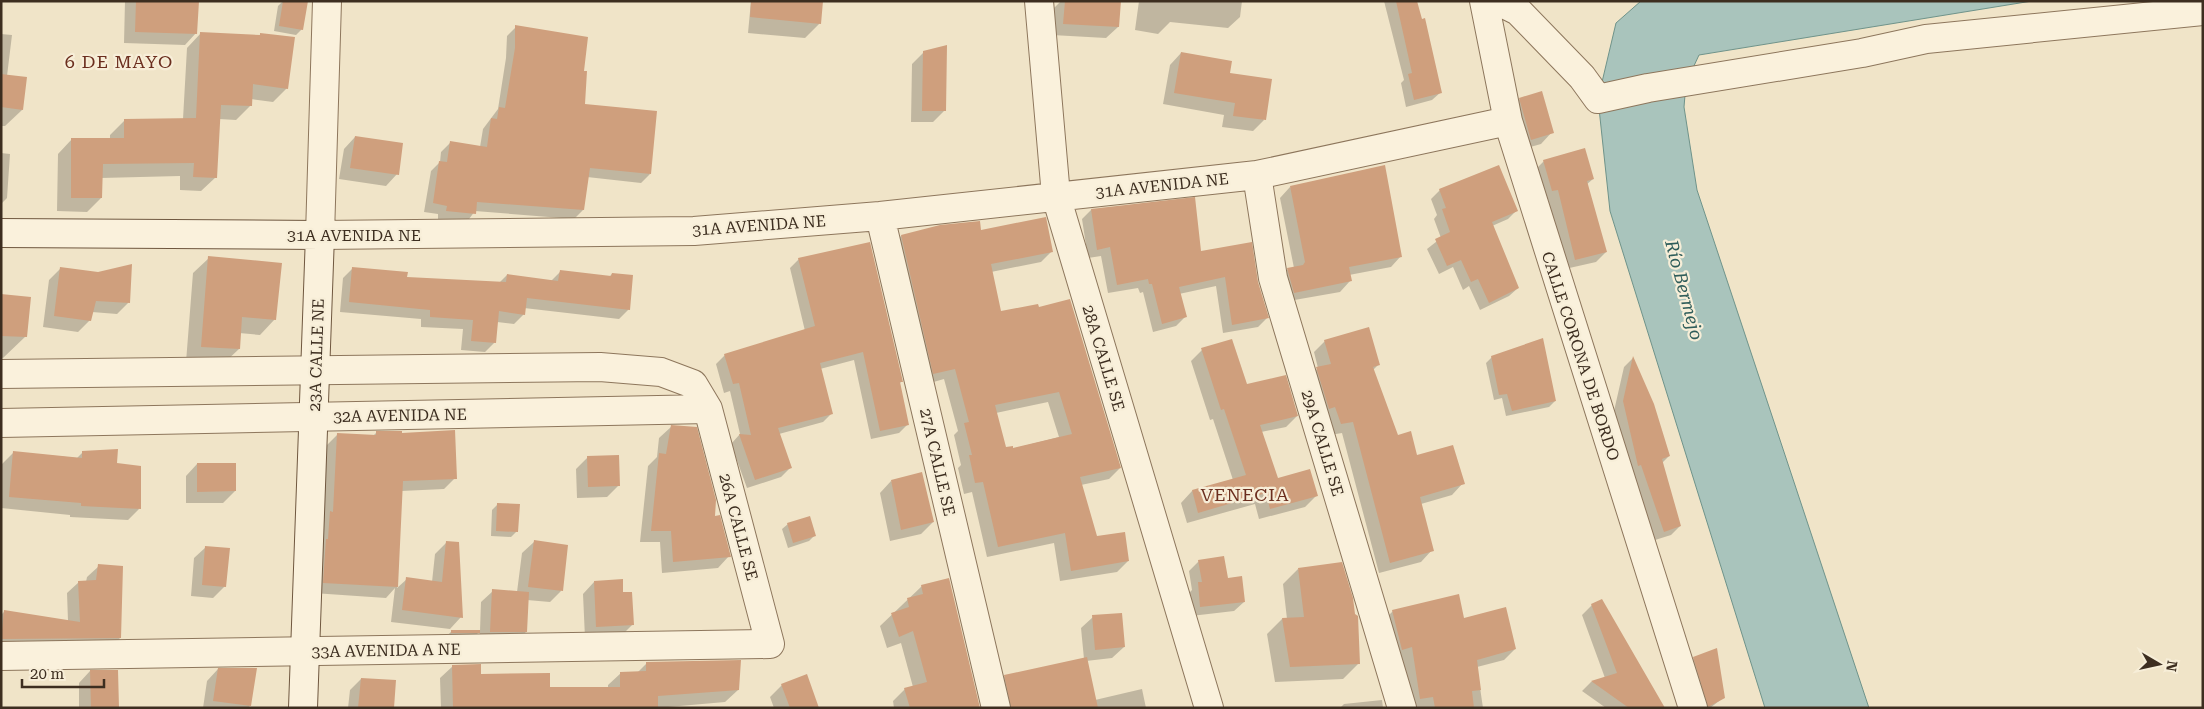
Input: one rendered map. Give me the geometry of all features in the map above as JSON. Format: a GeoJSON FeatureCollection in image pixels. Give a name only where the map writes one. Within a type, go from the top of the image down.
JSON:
{"type":"FeatureCollection","features":[{"type":"Feature","properties":{"kind":"street","name":"23A CALLE NE"},"geometry":{"type":"LineString","coordinates":[[303,708],[327,1]]}},
{"type":"Feature","properties":{"kind":"street","name":"28A CALLE SE"},"geometry":{"type":"LineString","coordinates":[[1039,1],[1056,196],[1209,708]]}},
{"type":"Feature","properties":{"kind":"street","name":"CALLE CORONA DE BORDO"},"geometry":{"type":"LineString","coordinates":[[1484,1],[1508,121],[1693,708]]}},
{"type":"Feature","properties":{"kind":"street"},"geometry":{"type":"LineString","coordinates":[[1498,1],[1518,11],[1582,77],[1598,99],[1648,88],[1862,53],[1926,39],[2203,11]]}},
{"type":"Feature","properties":{"kind":"street","name":"31A AVENIDA NE"},"geometry":{"type":"LineString","coordinates":[[1,233],[320,236],[694,231],[880,216],[1257,175],[1508,121]]}},
{"type":"Feature","properties":{"kind":"street","name":"29A CALLE SE"},"geometry":{"type":"LineString","coordinates":[[1257,175],[1273,278],[1402,708]]}},
{"type":"Feature","properties":{"kind":"street","name":"27A CALLE SE"},"geometry":{"type":"LineString","coordinates":[[880,216],[996,708]]}},
{"type":"Feature","properties":{"kind":"street","name":"26A CALLE SE"},"geometry":{"type":"LineString","coordinates":[[1,374],[600,366],[661,372],[693,384],[708,409],[770,644]]}},
{"type":"Feature","properties":{"kind":"street","name":"32A AVENIDA NE"},"geometry":{"type":"LineString","coordinates":[[1,424],[708,409]]}},
{"type":"Feature","properties":{"kind":"street","name":"33A AVENIDA A NE"},"geometry":{"type":"LineString","coordinates":[[1,656],[770,644]]}},
{"type":"Feature","properties":{"kind":"water","name":"Río Bermejo"},"geometry":{"type":"Polygon","coordinates":[[[1641,1],[2032,1],[1699,55],[1686,83],[1684,107],[1697,190],[1869,708],[1765,708],[1610,211],[1598,99],[1616,23],[1641,1]]]}},
{"type":"Feature","properties":{"kind":"building"},"geometry":{"type":"Polygon","coordinates":[[[136,1],[199,1],[197,34],[135,32],[136,1]]]}},
{"type":"Feature","properties":{"kind":"building"},"geometry":{"type":"Polygon","coordinates":[[[283,1],[308,1],[303,30],[279,26],[283,1]]]}},
{"type":"Feature","properties":{"kind":"building"},"geometry":{"type":"Polygon","coordinates":[[[751,1],[823,1],[821,24],[750,17],[751,1]]]}},
{"type":"Feature","properties":{"kind":"building"},"geometry":{"type":"Polygon","coordinates":[[[1065,1],[1121,1],[1119,27],[1063,24],[1065,1]]]}},
{"type":"Feature","properties":{"kind":"building"},"geometry":{"type":"Polygon","coordinates":[[[1396,1],[1417,1],[1422,19],[1425,18],[1442,93],[1414,100],[1408,74],[1412,73],[1396,1]]]}},
{"type":"Feature","properties":{"kind":"building"},"geometry":{"type":"Polygon","coordinates":[[[515,25],[588,37],[584,71],[587,71],[585,104],[657,111],[651,174],[590,168],[584,210],[477,202],[476,214],[446,211],[447,206],[433,203],[439,161],[447,162],[450,141],[487,147],[491,118],[497,119],[499,107],[505,108],[515,48],[515,25]]]}},
{"type":"Feature","properties":{"kind":"building"},"geometry":{"type":"Polygon","coordinates":[[[200,32],[260,35],[260,33],[295,37],[288,89],[253,84],[252,106],[221,105],[217,178],[193,177],[194,163],[103,164],[102,198],[71,198],[71,138],[124,138],[124,119],[196,118],[200,32]]]}},
{"type":"Feature","properties":{"kind":"building"},"geometry":{"type":"Polygon","coordinates":[[[947,45],[946,111],[922,111],[923,51],[947,45]]]}},
{"type":"Feature","properties":{"kind":"building"},"geometry":{"type":"Polygon","coordinates":[[[1181,52],[1232,61],[1230,73],[1272,79],[1266,120],[1233,116],[1235,103],[1174,93],[1181,52]]]}},
{"type":"Feature","properties":{"kind":"building"},"geometry":{"type":"Polygon","coordinates":[[[1,74],[27,77],[23,110],[1,107],[1,74]]]}},
{"type":"Feature","properties":{"kind":"building"},"geometry":{"type":"Polygon","coordinates":[[[1542,91],[1554,133],[1531,140],[1519,98],[1542,91]]]}},
{"type":"Feature","properties":{"kind":"building"},"geometry":{"type":"Polygon","coordinates":[[[355,136],[403,143],[399,175],[350,168],[355,136]]]}},
{"type":"Feature","properties":{"kind":"building"},"geometry":{"type":"Polygon","coordinates":[[[1585,148],[1594,179],[1587,181],[1607,252],[1575,260],[1558,190],[1552,191],[1543,160],[1585,148]]]}},
{"type":"Feature","properties":{"kind":"building"},"geometry":{"type":"Polygon","coordinates":[[[1385,165],[1402,257],[1349,267],[1352,281],[1294,293],[1287,268],[1303,265],[1305,262],[1290,186],[1385,165]]]}},
{"type":"Feature","properties":{"kind":"building"},"geometry":{"type":"Polygon","coordinates":[[[1499,165],[1518,211],[1492,222],[1519,288],[1489,303],[1478,279],[1471,282],[1461,260],[1447,266],[1435,239],[1450,232],[1442,209],[1446,208],[1439,189],[1499,165]]]}},
{"type":"Feature","properties":{"kind":"building"},"geometry":{"type":"Polygon","coordinates":[[[1195,197],[1201,251],[1252,242],[1258,282],[1269,318],[1232,325],[1225,277],[1179,287],[1187,317],[1162,324],[1152,284],[1149,284],[1148,279],[1117,285],[1110,247],[1097,250],[1091,209],[1195,197]]]}},
{"type":"Feature","properties":{"kind":"building"},"geometry":{"type":"Polygon","coordinates":[[[1046,217],[1053,252],[991,264],[1001,311],[1038,304],[1039,307],[1070,299],[1121,468],[1080,477],[1097,536],[1125,532],[1129,561],[1071,571],[1065,533],[998,547],[983,482],[975,483],[969,455],[972,455],[964,423],[969,422],[955,369],[933,374],[901,235],[940,225],[980,221],[981,230],[1046,217]],[[1059,392],[995,405],[1006,447],[1013,446],[1013,448],[1072,434],[1059,392]]]}},
{"type":"Feature","properties":{"kind":"building"},"geometry":{"type":"Polygon","coordinates":[[[870,242],[903,382],[900,382],[909,425],[880,431],[863,352],[820,363],[833,414],[778,428],[792,468],[755,480],[739,434],[751,435],[739,383],[733,384],[724,354],[815,326],[798,258],[870,242]]]}},
{"type":"Feature","properties":{"kind":"building"},"geometry":{"type":"Polygon","coordinates":[[[208,256],[282,263],[276,320],[242,317],[240,349],[201,347],[208,256]]]}},
{"type":"Feature","properties":{"kind":"building"},"geometry":{"type":"Polygon","coordinates":[[[132,264],[130,303],[96,301],[91,321],[54,316],[60,267],[98,272],[132,264]]]}},
{"type":"Feature","properties":{"kind":"building"},"geometry":{"type":"Polygon","coordinates":[[[352,267],[408,272],[407,277],[506,282],[507,274],[558,281],[560,270],[611,276],[612,273],[633,275],[630,310],[527,298],[525,315],[499,311],[496,343],[471,341],[473,320],[430,317],[430,310],[349,302],[352,267]]]}},
{"type":"Feature","properties":{"kind":"building"},"geometry":{"type":"Polygon","coordinates":[[[1,294],[31,297],[27,337],[1,336],[1,294]]]}},
{"type":"Feature","properties":{"kind":"building"},"geometry":{"type":"Polygon","coordinates":[[[1369,327],[1380,365],[1373,367],[1398,435],[1411,431],[1417,455],[1453,445],[1465,484],[1420,497],[1434,551],[1390,563],[1353,422],[1341,424],[1335,407],[1329,409],[1316,367],[1331,364],[1324,340],[1369,327]]]}},
{"type":"Feature","properties":{"kind":"building"},"geometry":{"type":"Polygon","coordinates":[[[1543,338],[1556,401],[1512,411],[1507,394],[1499,395],[1491,356],[1543,338]]]}},
{"type":"Feature","properties":{"kind":"building"},"geometry":{"type":"Polygon","coordinates":[[[1232,339],[1247,384],[1286,375],[1298,416],[1260,425],[1278,478],[1310,469],[1318,496],[1270,509],[1266,493],[1198,513],[1192,490],[1246,475],[1224,409],[1221,410],[1201,348],[1232,339]]]}},
{"type":"Feature","properties":{"kind":"building"},"geometry":{"type":"Polygon","coordinates":[[[1633,356],[1654,404],[1670,456],[1662,459],[1681,526],[1664,532],[1641,465],[1638,466],[1623,401],[1633,356]]]}},
{"type":"Feature","properties":{"kind":"building"},"geometry":{"type":"Polygon","coordinates":[[[671,425],[697,427],[716,500],[715,516],[720,515],[731,557],[673,562],[671,531],[651,531],[659,453],[666,454],[671,425]]]}},
{"type":"Feature","properties":{"kind":"building"},"geometry":{"type":"Polygon","coordinates":[[[455,430],[457,479],[403,481],[398,587],[323,583],[326,539],[328,539],[330,511],[333,512],[337,433],[376,435],[376,431],[402,431],[402,433],[455,430]]]}},
{"type":"Feature","properties":{"kind":"building"},"geometry":{"type":"Polygon","coordinates":[[[118,449],[117,463],[141,466],[141,509],[81,506],[81,503],[9,497],[13,451],[82,458],[82,451],[118,449]]]}},
{"type":"Feature","properties":{"kind":"building"},"geometry":{"type":"Polygon","coordinates":[[[619,455],[620,486],[588,487],[587,456],[619,455]]]}},
{"type":"Feature","properties":{"kind":"building"},"geometry":{"type":"Polygon","coordinates":[[[197,463],[236,463],[236,491],[197,492],[197,463]]]}},
{"type":"Feature","properties":{"kind":"building"},"geometry":{"type":"Polygon","coordinates":[[[922,472],[934,522],[901,530],[891,480],[922,472]]]}},
{"type":"Feature","properties":{"kind":"building"},"geometry":{"type":"Polygon","coordinates":[[[497,503],[520,504],[518,532],[496,531],[497,503]]]}},
{"type":"Feature","properties":{"kind":"building"},"geometry":{"type":"Polygon","coordinates":[[[810,516],[816,536],[793,543],[787,523],[810,516]]]}},
{"type":"Feature","properties":{"kind":"building"},"geometry":{"type":"Polygon","coordinates":[[[534,540],[568,545],[563,591],[528,587],[534,540]]]}},
{"type":"Feature","properties":{"kind":"building"},"geometry":{"type":"Polygon","coordinates":[[[446,541],[459,542],[463,618],[402,610],[406,577],[442,582],[446,541]]]}},
{"type":"Feature","properties":{"kind":"building"},"geometry":{"type":"Polygon","coordinates":[[[205,546],[230,548],[226,587],[202,585],[205,546]]]}},
{"type":"Feature","properties":{"kind":"building"},"geometry":{"type":"Polygon","coordinates":[[[1224,556],[1228,578],[1242,576],[1245,602],[1200,607],[1198,582],[1202,582],[1198,560],[1224,556]]]}},
{"type":"Feature","properties":{"kind":"building"},"geometry":{"type":"Polygon","coordinates":[[[1342,562],[1353,598],[1355,614],[1358,616],[1360,664],[1290,667],[1282,618],[1304,617],[1298,568],[1342,562]]]}},
{"type":"Feature","properties":{"kind":"building"},"geometry":{"type":"Polygon","coordinates":[[[98,564],[123,566],[121,638],[1,639],[4,610],[80,622],[78,581],[96,580],[98,564]]]}},
{"type":"Feature","properties":{"kind":"building"},"geometry":{"type":"Polygon","coordinates":[[[949,578],[980,708],[910,708],[904,688],[927,682],[913,631],[899,637],[891,613],[909,607],[907,598],[923,594],[921,585],[949,578]]]}},
{"type":"Feature","properties":{"kind":"building"},"geometry":{"type":"Polygon","coordinates":[[[623,579],[623,592],[632,592],[634,625],[596,627],[594,581],[623,579]]]}},
{"type":"Feature","properties":{"kind":"building"},"geometry":{"type":"Polygon","coordinates":[[[492,589],[529,592],[527,632],[490,632],[492,589]]]}},
{"type":"Feature","properties":{"kind":"building"},"geometry":{"type":"Polygon","coordinates":[[[1459,594],[1464,618],[1506,607],[1516,649],[1477,660],[1481,690],[1472,691],[1474,708],[1435,708],[1433,697],[1420,699],[1412,647],[1402,650],[1392,610],[1459,594]]]}},
{"type":"Feature","properties":{"kind":"building"},"geometry":{"type":"Polygon","coordinates":[[[1602,599],[1665,708],[1629,708],[1591,681],[1617,673],[1591,604],[1602,599]]]}},
{"type":"Feature","properties":{"kind":"building"},"geometry":{"type":"Polygon","coordinates":[[[1122,613],[1125,647],[1095,650],[1092,615],[1122,613]]]}},
{"type":"Feature","properties":{"kind":"building"},"geometry":{"type":"Polygon","coordinates":[[[451,630],[480,630],[480,633],[451,633],[451,630]]]}},
{"type":"Feature","properties":{"kind":"building"},"geometry":{"type":"Polygon","coordinates":[[[1717,648],[1725,698],[1708,707],[1693,657],[1717,648]]]}},
{"type":"Feature","properties":{"kind":"building"},"geometry":{"type":"Polygon","coordinates":[[[1087,657],[1098,708],[1011,708],[1004,675],[1087,657]]]}},
{"type":"Feature","properties":{"kind":"building"},"geometry":{"type":"Polygon","coordinates":[[[741,660],[739,690],[658,696],[658,708],[453,708],[452,665],[481,664],[481,674],[550,673],[550,687],[620,687],[620,672],[646,671],[646,662],[741,660]]]}},
{"type":"Feature","properties":{"kind":"building"},"geometry":{"type":"Polygon","coordinates":[[[218,668],[257,668],[251,706],[213,701],[218,668]]]}},
{"type":"Feature","properties":{"kind":"building"},"geometry":{"type":"Polygon","coordinates":[[[90,670],[118,670],[119,708],[91,708],[90,670]]]}},
{"type":"Feature","properties":{"kind":"building"},"geometry":{"type":"Polygon","coordinates":[[[807,674],[819,708],[790,708],[781,684],[807,674]]]}},
{"type":"Feature","properties":{"kind":"building"},"geometry":{"type":"Polygon","coordinates":[[[361,678],[396,680],[394,708],[358,708],[361,678]]]}},
{"type":"Feature","properties":{"kind":"district","name":"6 DE MAYO"},"geometry":{"type":"Point","coordinates":[119,62]}},
{"type":"Feature","properties":{"kind":"district","name":"VENECIA"},"geometry":{"type":"Point","coordinates":[1245,495]}}]}
